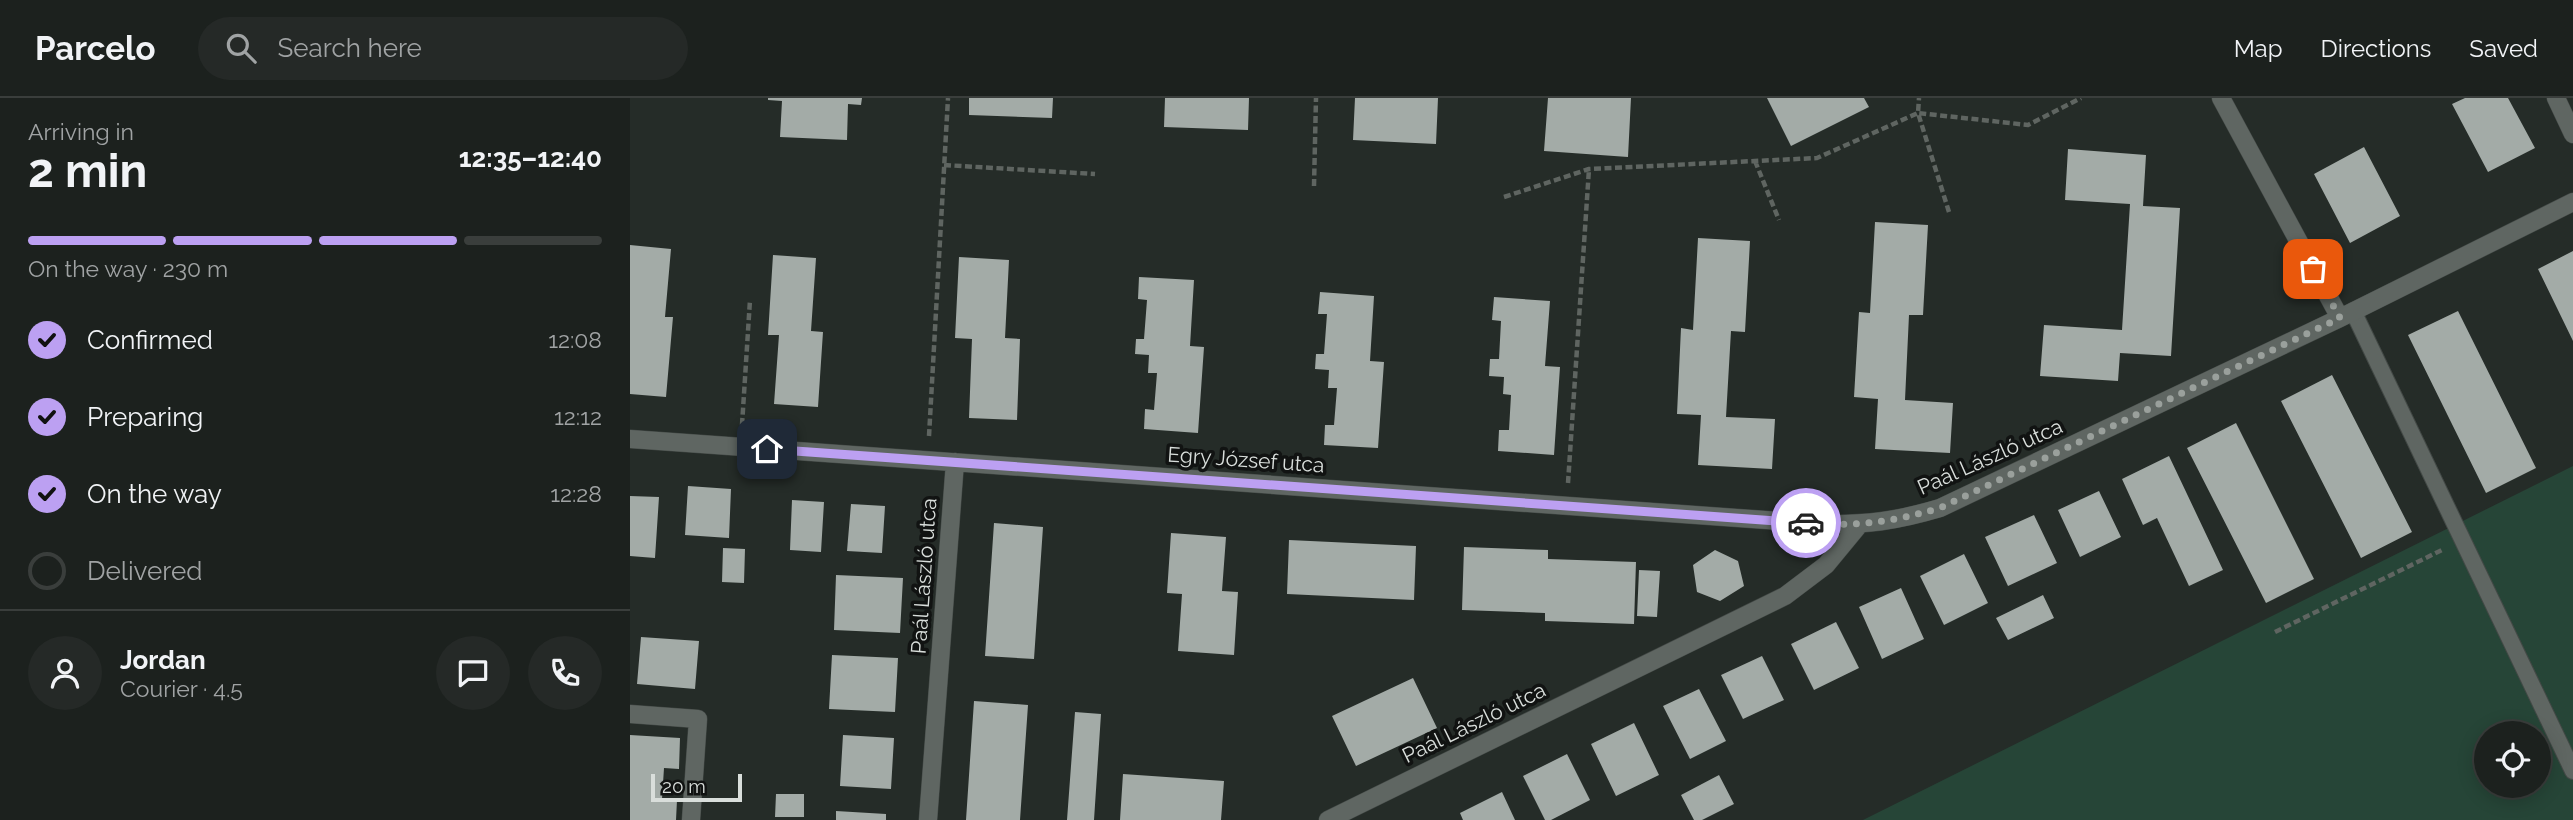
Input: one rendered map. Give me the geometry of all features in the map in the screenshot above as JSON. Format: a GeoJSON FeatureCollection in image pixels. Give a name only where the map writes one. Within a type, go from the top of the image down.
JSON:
{"type":"FeatureCollection","features":[{"type":"Feature","properties":{"kind":"street"},"geometry":{"type":"LineString","coordinates":[[2221,98],[2347,315]]}},
{"type":"Feature","properties":{"kind":"street"},"geometry":{"type":"LineString","coordinates":[[2556,98],[2573,134]]}},
{"type":"Feature","properties":{"kind":"street","name":"Paál László utca"},"geometry":{"type":"LineString","coordinates":[[1328,820],[1785,596],[1826,565],[1859,525],[1896,521],[1940,508],[2347,315],[2573,202]]}},
{"type":"Feature","properties":{"kind":"street","name":"Egry József utca"},"geometry":{"type":"LineString","coordinates":[[630,439],[1859,525]]}},
{"type":"Feature","properties":{"kind":"street","name":"Paál László utca"},"geometry":{"type":"LineString","coordinates":[[928,820],[955,462]]}},
{"type":"Feature","properties":{"kind":"street"},"geometry":{"type":"LineString","coordinates":[[630,714],[698,719],[691,820]]}},
{"type":"Feature","properties":{"kind":"lane"},"geometry":{"type":"LineString","coordinates":[[2347,315],[2463,540],[2573,771]]}},
{"type":"Feature","properties":{"kind":"path"},"geometry":{"type":"LineString","coordinates":[[927,460],[948,98]]}},
{"type":"Feature","properties":{"kind":"path"},"geometry":{"type":"LineString","coordinates":[[1314,187],[1316,98]]}},
{"type":"Feature","properties":{"kind":"path"},"geometry":{"type":"LineString","coordinates":[[1919,98],[1917,113],[1950,212]]}},
{"type":"Feature","properties":{"kind":"path"},"geometry":{"type":"LineString","coordinates":[[1504,197],[1589,169],[1817,158],[1917,113],[2028,125],[2081,98]]}},
{"type":"Feature","properties":{"kind":"path"},"geometry":{"type":"LineString","coordinates":[[1755,161],[1779,220]]}},
{"type":"Feature","properties":{"kind":"path"},"geometry":{"type":"LineString","coordinates":[[944,165],[1095,174]]}},
{"type":"Feature","properties":{"kind":"path"},"geometry":{"type":"LineString","coordinates":[[1566,505],[1589,169]]}},
{"type":"Feature","properties":{"kind":"path"},"geometry":{"type":"LineString","coordinates":[[740,447],[750,300]]}},
{"type":"Feature","properties":{"kind":"path"},"geometry":{"type":"LineString","coordinates":[[2275,632],[2463,540]]}},
{"type":"Feature","properties":{"kind":"green space"},"geometry":{"type":"Polygon","coordinates":[[[2573,466],[2573,820],[1863,820],[2573,466]]]}},
{"type":"Feature","properties":{"kind":"building"},"geometry":{"type":"Polygon","coordinates":[[[768,98],[862,98],[861,105],[848,104],[847,140],[780,137],[782,101],[768,98]]]}},
{"type":"Feature","properties":{"kind":"building"},"geometry":{"type":"Polygon","coordinates":[[[969,98],[1053,98],[1052,118],[969,115],[969,98]]]}},
{"type":"Feature","properties":{"kind":"building"},"geometry":{"type":"Polygon","coordinates":[[[1165,98],[1249,98],[1248,130],[1164,127],[1165,98]]]}},
{"type":"Feature","properties":{"kind":"building"},"geometry":{"type":"Polygon","coordinates":[[[1355,98],[1438,98],[1436,144],[1353,140],[1355,98]]]}},
{"type":"Feature","properties":{"kind":"building"},"geometry":{"type":"Polygon","coordinates":[[[1548,98],[1631,98],[1628,157],[1544,151],[1548,98]]]}},
{"type":"Feature","properties":{"kind":"building"},"geometry":{"type":"Polygon","coordinates":[[[1767,98],[1864,98],[1869,107],[1791,146],[1767,98]]]}},
{"type":"Feature","properties":{"kind":"building"},"geometry":{"type":"Polygon","coordinates":[[[2465,98],[2508,98],[2535,148],[2488,172],[2452,104],[2465,98]]]}},
{"type":"Feature","properties":{"kind":"building"},"geometry":{"type":"Polygon","coordinates":[[[2364,147],[2400,216],[2350,243],[2314,174],[2364,147]]]}},
{"type":"Feature","properties":{"kind":"building"},"geometry":{"type":"Polygon","coordinates":[[[2068,149],[2146,155],[2143,206],[2180,208],[2171,356],[2120,353],[2118,381],[2040,376],[2044,325],[2122,330],[2130,204],[2065,200],[2068,149]]]}},
{"type":"Feature","properties":{"kind":"building"},"geometry":{"type":"Polygon","coordinates":[[[1875,222],[1928,225],[1923,315],[1909,315],[1905,400],[1953,403],[1950,453],[1875,449],[1878,399],[1854,397],[1859,312],[1870,313],[1875,222]]]}},
{"type":"Feature","properties":{"kind":"building"},"geometry":{"type":"Polygon","coordinates":[[[1698,238],[1750,241],[1745,332],[1731,331],[1726,417],[1775,419],[1772,469],[1698,465],[1701,415],[1677,414],[1681,328],[1693,330],[1698,238]]]}},
{"type":"Feature","properties":{"kind":"building"},"geometry":{"type":"Polygon","coordinates":[[[630,245],[671,249],[665,317],[673,317],[666,397],[630,394],[630,245]]]}},
{"type":"Feature","properties":{"kind":"building"},"geometry":{"type":"Polygon","coordinates":[[[2573,251],[2573,341],[2538,269],[2573,251]]]}},
{"type":"Feature","properties":{"kind":"building"},"geometry":{"type":"Polygon","coordinates":[[[773,255],[816,258],[811,331],[823,332],[818,407],[774,404],[779,335],[768,335],[773,255]]]}},
{"type":"Feature","properties":{"kind":"building"},"geometry":{"type":"Polygon","coordinates":[[[959,257],[1009,260],[1005,338],[1020,339],[1017,420],[969,418],[972,339],[955,338],[959,257]]]}},
{"type":"Feature","properties":{"kind":"building"},"geometry":{"type":"Polygon","coordinates":[[[1139,277],[1194,280],[1190,346],[1204,347],[1198,433],[1144,429],[1145,409],[1154,410],[1157,373],[1148,373],[1149,355],[1135,354],[1136,339],[1144,339],[1147,300],[1138,299],[1139,277]]]}},
{"type":"Feature","properties":{"kind":"building"},"geometry":{"type":"Polygon","coordinates":[[[1320,292],[1374,296],[1370,361],[1384,362],[1378,448],[1324,445],[1325,425],[1334,425],[1337,388],[1328,388],[1329,370],[1315,369],[1316,354],[1324,354],[1327,314],[1318,314],[1320,292]]]}},
{"type":"Feature","properties":{"kind":"building"},"geometry":{"type":"Polygon","coordinates":[[[1494,297],[1550,301],[1545,366],[1560,367],[1554,455],[1498,451],[1499,430],[1509,430],[1511,395],[1503,394],[1504,377],[1489,376],[1490,359],[1499,359],[1501,321],[1492,320],[1494,297]]]}},
{"type":"Feature","properties":{"kind":"building"},"geometry":{"type":"Polygon","coordinates":[[[2458,311],[2536,468],[2486,493],[2408,335],[2458,311]]]}},
{"type":"Feature","properties":{"kind":"building"},"geometry":{"type":"Polygon","coordinates":[[[2332,375],[2412,532],[2361,558],[2281,401],[2332,375]]]}},
{"type":"Feature","properties":{"kind":"building"},"geometry":{"type":"Polygon","coordinates":[[[2236,423],[2314,579],[2266,603],[2187,448],[2236,423]]]}},
{"type":"Feature","properties":{"kind":"building"},"geometry":{"type":"Polygon","coordinates":[[[2169,456],[2223,570],[2189,586],[2157,518],[2143,525],[2122,479],[2169,456]]]}},
{"type":"Feature","properties":{"kind":"building"},"geometry":{"type":"Polygon","coordinates":[[[688,486],[731,489],[729,538],[685,535],[688,486]]]}},
{"type":"Feature","properties":{"kind":"building"},"geometry":{"type":"Polygon","coordinates":[[[2099,491],[2121,537],[2080,557],[2058,510],[2099,491]]]}},
{"type":"Feature","properties":{"kind":"building"},"geometry":{"type":"Polygon","coordinates":[[[630,496],[659,497],[655,558],[630,556],[630,496]]]}},
{"type":"Feature","properties":{"kind":"building"},"geometry":{"type":"Polygon","coordinates":[[[792,500],[824,502],[821,552],[790,550],[792,500]]]}},
{"type":"Feature","properties":{"kind":"building"},"geometry":{"type":"Polygon","coordinates":[[[851,504],[885,506],[882,553],[847,551],[851,504]]]}},
{"type":"Feature","properties":{"kind":"building"},"geometry":{"type":"Polygon","coordinates":[[[2034,515],[2057,563],[2008,586],[1985,537],[2034,515]]]}},
{"type":"Feature","properties":{"kind":"building"},"geometry":{"type":"Polygon","coordinates":[[[994,523],[1043,527],[1034,659],[985,656],[994,523]]]}},
{"type":"Feature","properties":{"kind":"building"},"geometry":{"type":"Polygon","coordinates":[[[1171,533],[1226,537],[1222,591],[1238,592],[1234,655],[1178,651],[1182,594],[1167,593],[1171,533]]]}},
{"type":"Feature","properties":{"kind":"building"},"geometry":{"type":"Polygon","coordinates":[[[1289,540],[1416,546],[1414,600],[1287,594],[1289,540]]]}},
{"type":"Feature","properties":{"kind":"building"},"geometry":{"type":"Polygon","coordinates":[[[1464,547],[1548,550],[1548,559],[1636,562],[1634,624],[1545,621],[1545,613],[1462,610],[1464,547]]]}},
{"type":"Feature","properties":{"kind":"building"},"geometry":{"type":"Polygon","coordinates":[[[723,548],[745,549],[744,583],[722,582],[723,548]]]}},
{"type":"Feature","properties":{"kind":"building"},"geometry":{"type":"Polygon","coordinates":[[[1715,550],[1738,561],[1744,586],[1720,601],[1697,592],[1693,565],[1715,550]]]}},
{"type":"Feature","properties":{"kind":"building"},"geometry":{"type":"Polygon","coordinates":[[[1964,554],[1988,603],[1944,625],[1920,576],[1964,554]]]}},
{"type":"Feature","properties":{"kind":"building"},"geometry":{"type":"Polygon","coordinates":[[[1639,570],[1660,571],[1657,617],[1637,616],[1639,570]]]}},
{"type":"Feature","properties":{"kind":"building"},"geometry":{"type":"Polygon","coordinates":[[[836,575],[903,578],[900,633],[834,630],[836,575]]]}},
{"type":"Feature","properties":{"kind":"building"},"geometry":{"type":"Polygon","coordinates":[[[1901,588],[1924,639],[1882,659],[1859,607],[1901,588]]]}},
{"type":"Feature","properties":{"kind":"building"},"geometry":{"type":"Polygon","coordinates":[[[2043,595],[2054,618],[2008,640],[1996,618],[2043,595]]]}},
{"type":"Feature","properties":{"kind":"building"},"geometry":{"type":"Polygon","coordinates":[[[1836,622],[1859,668],[1814,690],[1791,644],[1836,622]]]}},
{"type":"Feature","properties":{"kind":"building"},"geometry":{"type":"Polygon","coordinates":[[[641,637],[699,641],[695,689],[637,684],[641,637]]]}},
{"type":"Feature","properties":{"kind":"building"},"geometry":{"type":"Polygon","coordinates":[[[832,655],[898,658],[895,712],[829,709],[832,655]]]}},
{"type":"Feature","properties":{"kind":"building"},"geometry":{"type":"Polygon","coordinates":[[[1762,656],[1784,700],[1743,719],[1721,675],[1762,656]]]}},
{"type":"Feature","properties":{"kind":"building"},"geometry":{"type":"Polygon","coordinates":[[[1413,678],[1437,728],[1356,766],[1332,716],[1413,678]]]}},
{"type":"Feature","properties":{"kind":"building"},"geometry":{"type":"Polygon","coordinates":[[[1699,689],[1726,741],[1690,759],[1663,706],[1699,689]]]}},
{"type":"Feature","properties":{"kind":"building"},"geometry":{"type":"Polygon","coordinates":[[[974,701],[1028,705],[1020,820],[966,820],[974,701]]]}},
{"type":"Feature","properties":{"kind":"building"},"geometry":{"type":"Polygon","coordinates":[[[1075,712],[1101,714],[1094,820],[1067,820],[1075,712]]]}},
{"type":"Feature","properties":{"kind":"building"},"geometry":{"type":"Polygon","coordinates":[[[1634,723],[1659,775],[1616,796],[1591,744],[1634,723]]]}},
{"type":"Feature","properties":{"kind":"building"},"geometry":{"type":"Polygon","coordinates":[[[630,735],[680,738],[679,769],[664,768],[662,799],[677,800],[676,820],[630,820],[630,735]]]}},
{"type":"Feature","properties":{"kind":"building"},"geometry":{"type":"Polygon","coordinates":[[[843,735],[894,738],[891,789],[840,786],[843,735]]]}},
{"type":"Feature","properties":{"kind":"building"},"geometry":{"type":"Polygon","coordinates":[[[1567,754],[1590,800],[1551,820],[1545,820],[1523,776],[1567,754]]]}},
{"type":"Feature","properties":{"kind":"building"},"geometry":{"type":"Polygon","coordinates":[[[1123,774],[1224,781],[1221,820],[1120,820],[1123,774]]]}},
{"type":"Feature","properties":{"kind":"building"},"geometry":{"type":"Polygon","coordinates":[[[1719,775],[1734,804],[1702,820],[1694,820],[1681,795],[1719,775]]]}},
{"type":"Feature","properties":{"kind":"building"},"geometry":{"type":"Polygon","coordinates":[[[1502,792],[1515,820],[1463,820],[1460,813],[1502,792]]]}},
{"type":"Feature","properties":{"kind":"building"},"geometry":{"type":"Polygon","coordinates":[[[776,794],[804,794],[804,817],[775,817],[776,794]]]}},
{"type":"Feature","properties":{"kind":"building"},"geometry":{"type":"Polygon","coordinates":[[[836,811],[886,814],[886,820],[836,820],[836,811]]]}},
{"type":"Feature","properties":{"kind":"way so far"},"geometry":{"type":"LineString","coordinates":[[1806,523],[1859,525],[1896,521],[1940,508],[2340,318],[2313,269]]}},
{"type":"Feature","properties":{"kind":"route"},"geometry":{"type":"LineString","coordinates":[[767,449],[1806,523]]}}]}
